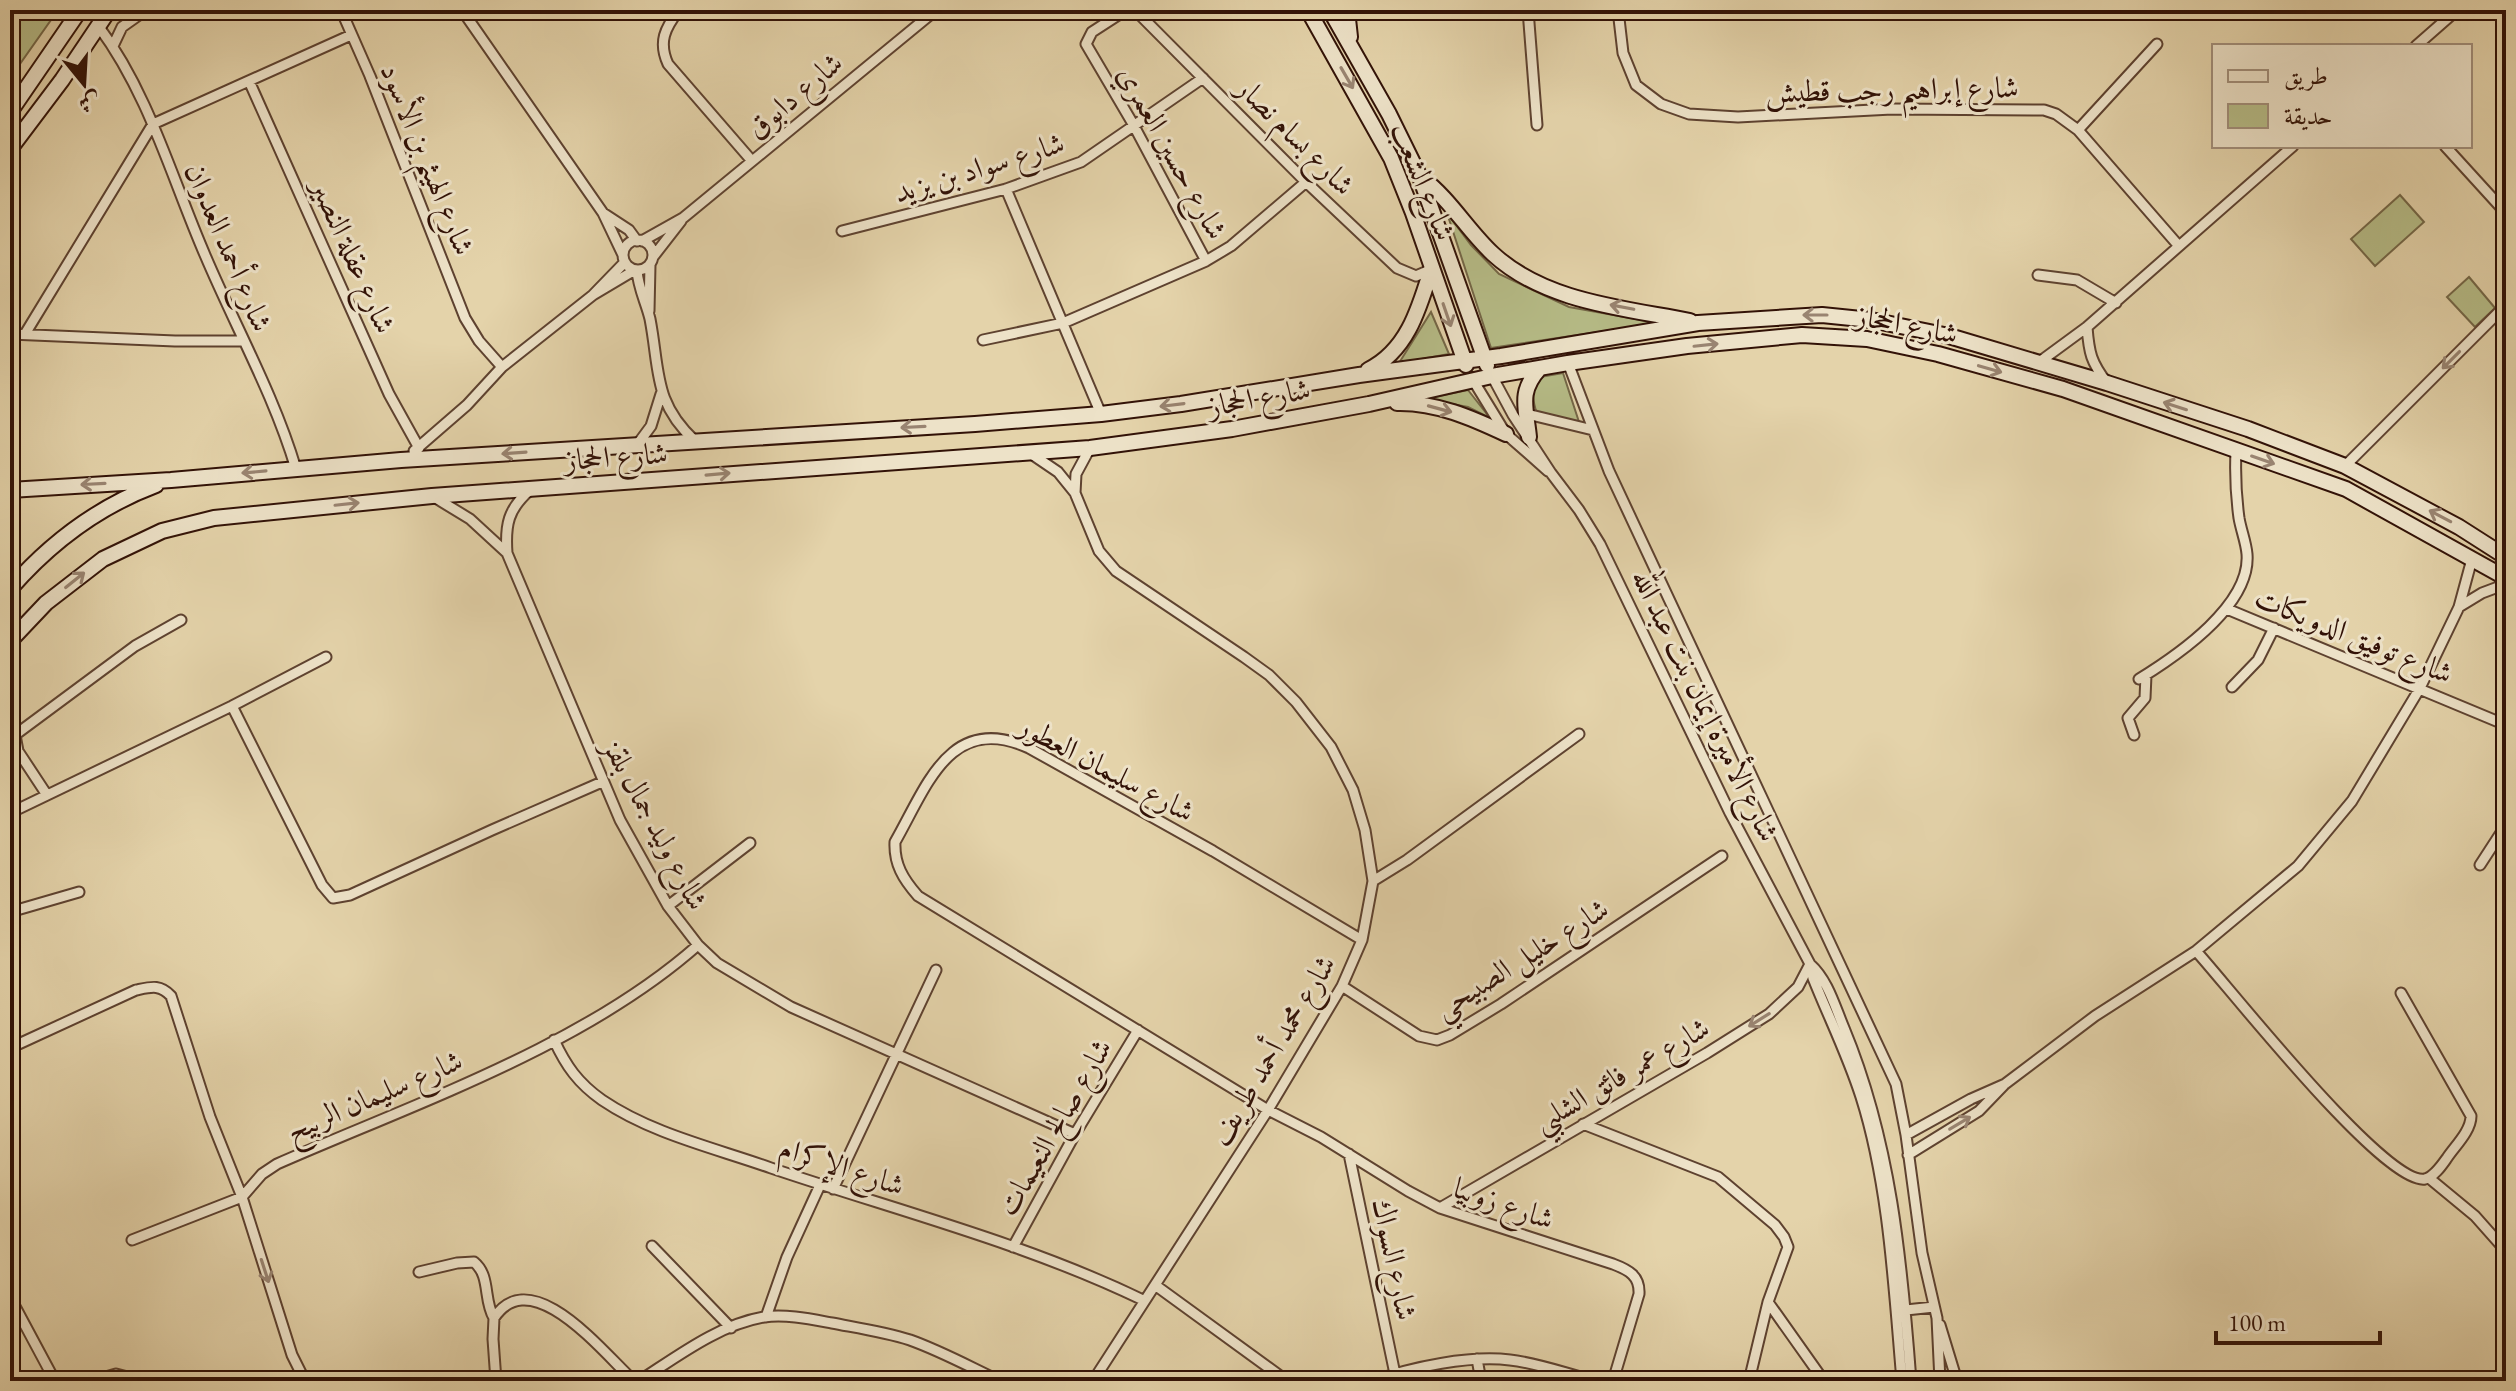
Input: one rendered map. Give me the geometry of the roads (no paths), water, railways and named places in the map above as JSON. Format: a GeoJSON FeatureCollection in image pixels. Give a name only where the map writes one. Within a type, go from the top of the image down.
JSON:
{"type":"FeatureCollection","features":[{"type":"Feature","properties":{"kind":"main road"},"geometry":{"type":"LineString","coordinates":[[10,112],[80,10]]}},
{"type":"Feature","properties":{"kind":"main road"},"geometry":{"type":"LineString","coordinates":[[10,149],[109,10]]}},
{"type":"Feature","properties":{"kind":"main road","name":"شارع الشعب"},"geometry":{"type":"LineString","coordinates":[[1308,10],[1391,158],[1463,360],[1473,380]]}},
{"type":"Feature","properties":{"kind":"main road","name":"شارع الشعب"},"geometry":{"type":"LineString","coordinates":[[1330,10],[1420,177],[1492,376]]}},
{"type":"Feature","properties":{"kind":"main road"},"geometry":{"type":"LineString","coordinates":[[1347,10],[1351,45]]}},
{"type":"Feature","properties":{"kind":"main road"},"geometry":{"type":"LineString","coordinates":[[1420,177],[1436,189],[1496,256],[1527,277],[1554,290],[1587,300],[1698,323]]}},
{"type":"Feature","properties":{"kind":"main road"},"geometry":{"type":"LineString","coordinates":[[1359,375],[1390,355],[1402,341],[1419,308],[1431,269]]}},
{"type":"Feature","properties":{"kind":"main road","name":"شارع الحجاز"},"geometry":{"type":"LineString","coordinates":[[10,490],[401,460],[1101,414],[1698,323],[1793,316],[1848,317],[1949,336],[2248,429],[2345,466],[2459,527],[2506,557]]}},
{"type":"Feature","properties":{"kind":"main road","name":"شارع الحجاز"},"geometry":{"type":"LineString","coordinates":[[12,637],[46,603],[87,570],[119,550],[162,531],[214,518],[432,496],[1090,448],[1232,429],[1568,363],[1687,346],[1802,335],[1853,337],[1938,354],[2063,389],[2346,489],[2506,581]]}},
{"type":"Feature","properties":{"kind":"main road"},"geometry":{"type":"LineString","coordinates":[[1529,437],[1525,393],[1531,378],[1540,368]]}},
{"type":"Feature","properties":{"kind":"main road"},"geometry":{"type":"LineString","coordinates":[[1369,404],[1419,403],[1473,419],[1506,434]]}},
{"type":"Feature","properties":{"kind":"main road","name":"شارع الحجاز"},"geometry":{"type":"LineString","coordinates":[[10,589],[45,551],[68,532],[111,504],[171,480]]}},
{"type":"Feature","properties":{"kind":"street"},"geometry":{"type":"LineString","coordinates":[[113,46],[122,27],[146,10]]}},
{"type":"Feature","properties":{"kind":"street"},"geometry":{"type":"LineString","coordinates":[[341,10],[351,35]]}},
{"type":"Feature","properties":{"kind":"street"},"geometry":{"type":"LineString","coordinates":[[462,10],[603,213],[624,258],[636,270],[649,314],[661,394],[674,417],[695,441]]}},
{"type":"Feature","properties":{"kind":"street"},"geometry":{"type":"LineString","coordinates":[[679,10],[664,35],[663,52],[668,64],[752,161]]}},
{"type":"Feature","properties":{"kind":"street","name":"شارع دابوق"},"geometry":{"type":"LineString","coordinates":[[639,241],[683,218],[936,10]]}},
{"type":"Feature","properties":{"kind":"street","name":"شارع حسين العمري"},"geometry":{"type":"LineString","coordinates":[[1126,10],[1092,32],[1086,44],[1133,124],[1206,261],[1238,241],[1306,182]]}},
{"type":"Feature","properties":{"kind":"street","name":"شارع بسام نصار"},"geometry":{"type":"LineString","coordinates":[[1135,10],[1306,182],[1402,272],[1416,276],[1431,269]]}},
{"type":"Feature","properties":{"kind":"street"},"geometry":{"type":"LineString","coordinates":[[1528,10],[1537,125]]}},
{"type":"Feature","properties":{"kind":"street","name":"شارع إبراهيم رجب قطيش"},"geometry":{"type":"LineString","coordinates":[[1618,10],[1623,53],[1636,85],[1661,104],[1689,114],[1738,117],[1892,109],[2044,110],[2056,114],[2078,130],[2178,245]]}},
{"type":"Feature","properties":{"kind":"street"},"geometry":{"type":"LineString","coordinates":[[2418,44],[2457,10]]}},
{"type":"Feature","properties":{"kind":"street","name":"شارع أحمد العدوان"},"geometry":{"type":"LineString","coordinates":[[99,27],[113,46],[153,124],[191,223],[286,433],[296,469]]}},
{"type":"Feature","properties":{"kind":"street","name":"شارع الهيثم بن الأسود"},"geometry":{"type":"LineString","coordinates":[[153,124],[351,35],[465,318],[479,341],[502,367]]}},
{"type":"Feature","properties":{"kind":"street"},"geometry":{"type":"LineString","coordinates":[[2078,130],[2157,44]]}},
{"type":"Feature","properties":{"kind":"street","name":"شارع سواد بن يزيد"},"geometry":{"type":"LineString","coordinates":[[842,231],[1006,189],[1073,166],[1203,78]]}},
{"type":"Feature","properties":{"kind":"street","name":"شارع عقلة النصير"},"geometry":{"type":"LineString","coordinates":[[249,81],[389,394],[419,448]]}},
{"type":"Feature","properties":{"kind":"street"},"geometry":{"type":"LineString","coordinates":[[25,334],[153,124]]}},
{"type":"Feature","properties":{"kind":"street"},"geometry":{"type":"LineString","coordinates":[[2038,363],[2116,303],[2291,148]]}},
{"type":"Feature","properties":{"kind":"street"},"geometry":{"type":"LineString","coordinates":[[2447,148],[2506,213]]}},
{"type":"Feature","properties":{"kind":"street"},"geometry":{"type":"LineString","coordinates":[[1006,189],[1101,414]]}},
{"type":"Feature","properties":{"kind":"street"},"geometry":{"type":"LineString","coordinates":[[603,213],[651,247],[649,314]]}},
{"type":"Feature","properties":{"kind":"street","name":"شارع دابوق"},"geometry":{"type":"LineString","coordinates":[[652,261],[683,218]]}},
{"type":"Feature","properties":{"kind":"street"},"geometry":{"type":"LineString","coordinates":[[593,295],[624,258],[626,247],[639,241]]}},
{"type":"Feature","properties":{"kind":"street"},"geometry":{"type":"LineString","coordinates":[[401,460],[467,405],[502,367],[593,295],[652,261]]}},
{"type":"Feature","properties":{"kind":"street"},"geometry":{"type":"LineString","coordinates":[[983,340],[1063,323],[1206,261]]}},
{"type":"Feature","properties":{"kind":"street"},"geometry":{"type":"LineString","coordinates":[[2038,275],[2077,280],[2116,303]]}},
{"type":"Feature","properties":{"kind":"street"},"geometry":{"type":"LineString","coordinates":[[2345,466],[2506,305]]}},
{"type":"Feature","properties":{"kind":"street"},"geometry":{"type":"LineString","coordinates":[[2087,327],[2093,364],[2107,383]]}},
{"type":"Feature","properties":{"kind":"street"},"geometry":{"type":"LineString","coordinates":[[10,334],[243,341]]}},
{"type":"Feature","properties":{"kind":"street"},"geometry":{"type":"LineString","coordinates":[[1568,363],[1616,485],[1889,1069],[1900,1100],[1922,1253],[1937,1318],[1957,1381]]}},
{"type":"Feature","properties":{"kind":"street","name":"شارع الأميرة إيمان بنت عبد الله"},"geometry":{"type":"LineString","coordinates":[[1492,376],[1497,390],[1600,544],[1730,813],[1810,964],[1852,1072],[1868,1123],[1887,1234],[1902,1381]]}},
{"type":"Feature","properties":{"kind":"street","name":"شارع الأميرة إيمان بنت عبد الله"},"geometry":{"type":"LineString","coordinates":[[1473,380],[1506,434],[1551,473]]}},
{"type":"Feature","properties":{"kind":"street"},"geometry":{"type":"LineString","coordinates":[[637,445],[651,426],[661,394]]}},
{"type":"Feature","properties":{"kind":"street"},"geometry":{"type":"LineString","coordinates":[[1527,414],[1593,430]]}},
{"type":"Feature","properties":{"kind":"street"},"geometry":{"type":"LineString","coordinates":[[1075,493],[1076,474],[1090,448]]}},
{"type":"Feature","properties":{"kind":"street"},"geometry":{"type":"LineString","coordinates":[[2134,735],[2128,718],[2145,698],[2142,677],[2169,660],[2227,609],[2236,595],[2246,563],[2239,515],[2236,451]]}},
{"type":"Feature","properties":{"kind":"street","name":"شارع محمد أحمد طريف"},"geometry":{"type":"LineString","coordinates":[[1029,452],[1058,472],[1075,493],[1099,551],[1116,571],[1269,675],[1314,724],[1331,747],[1353,790],[1365,830],[1373,881],[1362,940],[1342,986],[1268,1110],[1093,1381]]}},
{"type":"Feature","properties":{"kind":"street","name":"شارع وليد جمال بلقز"},"geometry":{"type":"LineString","coordinates":[[533,488],[514,505],[508,517],[507,553],[620,820],[668,906],[698,945],[717,963],[769,995],[1075,1134]]}},
{"type":"Feature","properties":{"kind":"street","name":"شارع وليد جمال بلقز"},"geometry":{"type":"LineString","coordinates":[[432,496],[478,525],[507,553]]}},
{"type":"Feature","properties":{"kind":"street"},"geometry":{"type":"LineString","coordinates":[[1908,1155],[1979,1111],[2005,1084],[2095,1016],[2196,951],[2280,883],[2318,845],[2352,801],[2420,688],[2459,607],[2472,559]]}},
{"type":"Feature","properties":{"kind":"street"},"geometry":{"type":"LineString","coordinates":[[2459,607],[2506,581]]}},
{"type":"Feature","properties":{"kind":"street","name":"شارع توفيق الدويكات"},"geometry":{"type":"LineString","coordinates":[[2227,609],[2506,725]]}},
{"type":"Feature","properties":{"kind":"street"},"geometry":{"type":"LineString","coordinates":[[47,795],[18,751],[15,735],[135,646],[181,620]]}},
{"type":"Feature","properties":{"kind":"street"},"geometry":{"type":"LineString","coordinates":[[2232,687],[2258,660],[2274,628]]}},
{"type":"Feature","properties":{"kind":"street"},"geometry":{"type":"LineString","coordinates":[[10,813],[326,657]]}},
{"type":"Feature","properties":{"kind":"street"},"geometry":{"type":"LineString","coordinates":[[232,706],[322,885],[333,898],[350,895],[602,782]]}},
{"type":"Feature","properties":{"kind":"street"},"geometry":{"type":"LineString","coordinates":[[1373,881],[1407,860],[1579,734]]}},
{"type":"Feature","properties":{"kind":"street","name":"شارع سليمان العطور"},"geometry":{"type":"LineString","coordinates":[[1268,1110],[918,896],[902,875],[894,855],[895,842],[942,762],[959,748],[978,739],[1002,738],[1029,748],[1213,851],[1362,940]]}},
{"type":"Feature","properties":{"kind":"street"},"geometry":{"type":"LineString","coordinates":[[2480,865],[2506,825]]}},
{"type":"Feature","properties":{"kind":"street"},"geometry":{"type":"LineString","coordinates":[[668,906],[750,843]]}},
{"type":"Feature","properties":{"kind":"street","name":"شارع خليل الصبيحي"},"geometry":{"type":"LineString","coordinates":[[1342,986],[1419,1036],[1444,1038],[1501,1004],[1722,856]]}},
{"type":"Feature","properties":{"kind":"street"},"geometry":{"type":"LineString","coordinates":[[10,912],[79,892]]}},
{"type":"Feature","properties":{"kind":"street","name":"شارع سليمان الربيح"},"geometry":{"type":"LineString","coordinates":[[242,1197],[262,1174],[277,1164],[576,1031],[680,961],[698,945]]}},
{"type":"Feature","properties":{"kind":"street"},"geometry":{"type":"LineString","coordinates":[[2196,951],[2315,1090],[2358,1133],[2390,1162],[2417,1178],[2429,1178],[2475,1216],[2506,1251]]}},
{"type":"Feature","properties":{"kind":"street","name":"شارع الأميرة إيمان بنت عبد الله"},"geometry":{"type":"LineString","coordinates":[[1810,964],[1821,977],[1837,1010],[1870,1098],[1887,1170],[1906,1310],[1911,1381]]}},
{"type":"Feature","properties":{"kind":"street","name":"شارع عمر فائق الشلبي"},"geometry":{"type":"LineString","coordinates":[[1440,1208],[1707,1053],[1780,1007],[1798,987],[1810,964]]}},
{"type":"Feature","properties":{"kind":"street"},"geometry":{"type":"LineString","coordinates":[[833,1189],[936,970]]}},
{"type":"Feature","properties":{"kind":"street"},"geometry":{"type":"LineString","coordinates":[[10,1023],[14,1046],[136,990],[158,986],[171,996],[210,1117],[242,1197],[292,1355],[305,1381]]}},
{"type":"Feature","properties":{"kind":"street"},"geometry":{"type":"LineString","coordinates":[[2401,993],[2471,1116],[2469,1126],[2429,1178]]}},
{"type":"Feature","properties":{"kind":"street","name":"شارع صالح النعيمات"},"geometry":{"type":"LineString","coordinates":[[1013,1247],[1075,1134],[1138,1030]]}},
{"type":"Feature","properties":{"kind":"street","name":"شارع الإكرام"},"geometry":{"type":"LineString","coordinates":[[554,1040],[568,1069],[577,1079],[622,1112],[671,1134],[1013,1247],[1087,1274],[1143,1300]]}},
{"type":"Feature","properties":{"kind":"street"},"geometry":{"type":"LineString","coordinates":[[1906,1135],[2005,1084]]}},
{"type":"Feature","properties":{"kind":"street","name":"شارع زوبيا"},"geometry":{"type":"LineString","coordinates":[[1268,1110],[1440,1208],[1613,1264],[1633,1274],[1638,1281],[1639,1294],[1613,1381]]}},
{"type":"Feature","properties":{"kind":"street"},"geometry":{"type":"LineString","coordinates":[[1583,1124],[1718,1177],[1775,1225],[1784,1237],[1788,1247],[1768,1302],[1749,1381]]}},
{"type":"Feature","properties":{"kind":"street","name":"شارع السواك"},"geometry":{"type":"LineString","coordinates":[[1349,1154],[1395,1374]]}},
{"type":"Feature","properties":{"kind":"street"},"geometry":{"type":"LineString","coordinates":[[766,1317],[787,1257],[820,1185]]}},
{"type":"Feature","properties":{"kind":"street"},"geometry":{"type":"LineString","coordinates":[[132,1240],[242,1197]]}},
{"type":"Feature","properties":{"kind":"street"},"geometry":{"type":"LineString","coordinates":[[652,1246],[731,1328]]}},
{"type":"Feature","properties":{"kind":"street"},"geometry":{"type":"LineString","coordinates":[[419,1272],[457,1263],[474,1262],[481,1268],[494,1318],[496,1381]]}},
{"type":"Feature","properties":{"kind":"street"},"geometry":{"type":"LineString","coordinates":[[1155,1285],[1287,1381]]}},
{"type":"Feature","properties":{"kind":"street"},"geometry":{"type":"LineString","coordinates":[[10,1297],[55,1381]]}},
{"type":"Feature","properties":{"kind":"street"},"geometry":{"type":"LineString","coordinates":[[494,1318],[504,1307],[520,1300],[548,1305],[636,1381],[710,1337],[766,1317],[820,1320],[898,1337],[1000,1381]]}},
{"type":"Feature","properties":{"kind":"street"},"geometry":{"type":"LineString","coordinates":[[1768,1302],[1824,1381]]}},
{"type":"Feature","properties":{"kind":"street"},"geometry":{"type":"LineString","coordinates":[[1906,1310],[1934,1307]]}},
{"type":"Feature","properties":{"kind":"street"},"geometry":{"type":"LineString","coordinates":[[1937,1318],[1940,1381]]}},
{"type":"Feature","properties":{"kind":"street"},"geometry":{"type":"LineString","coordinates":[[1477,1359],[1481,1381]]}},
{"type":"Feature","properties":{"kind":"street"},"geometry":{"type":"LineString","coordinates":[[1374,1381],[1395,1374],[1477,1359],[1521,1362],[1595,1381]]}},
{"type":"Feature","properties":{"kind":"street"},"geometry":{"type":"LineString","coordinates":[[92,1381],[116,1374],[143,1381]]}}]}
